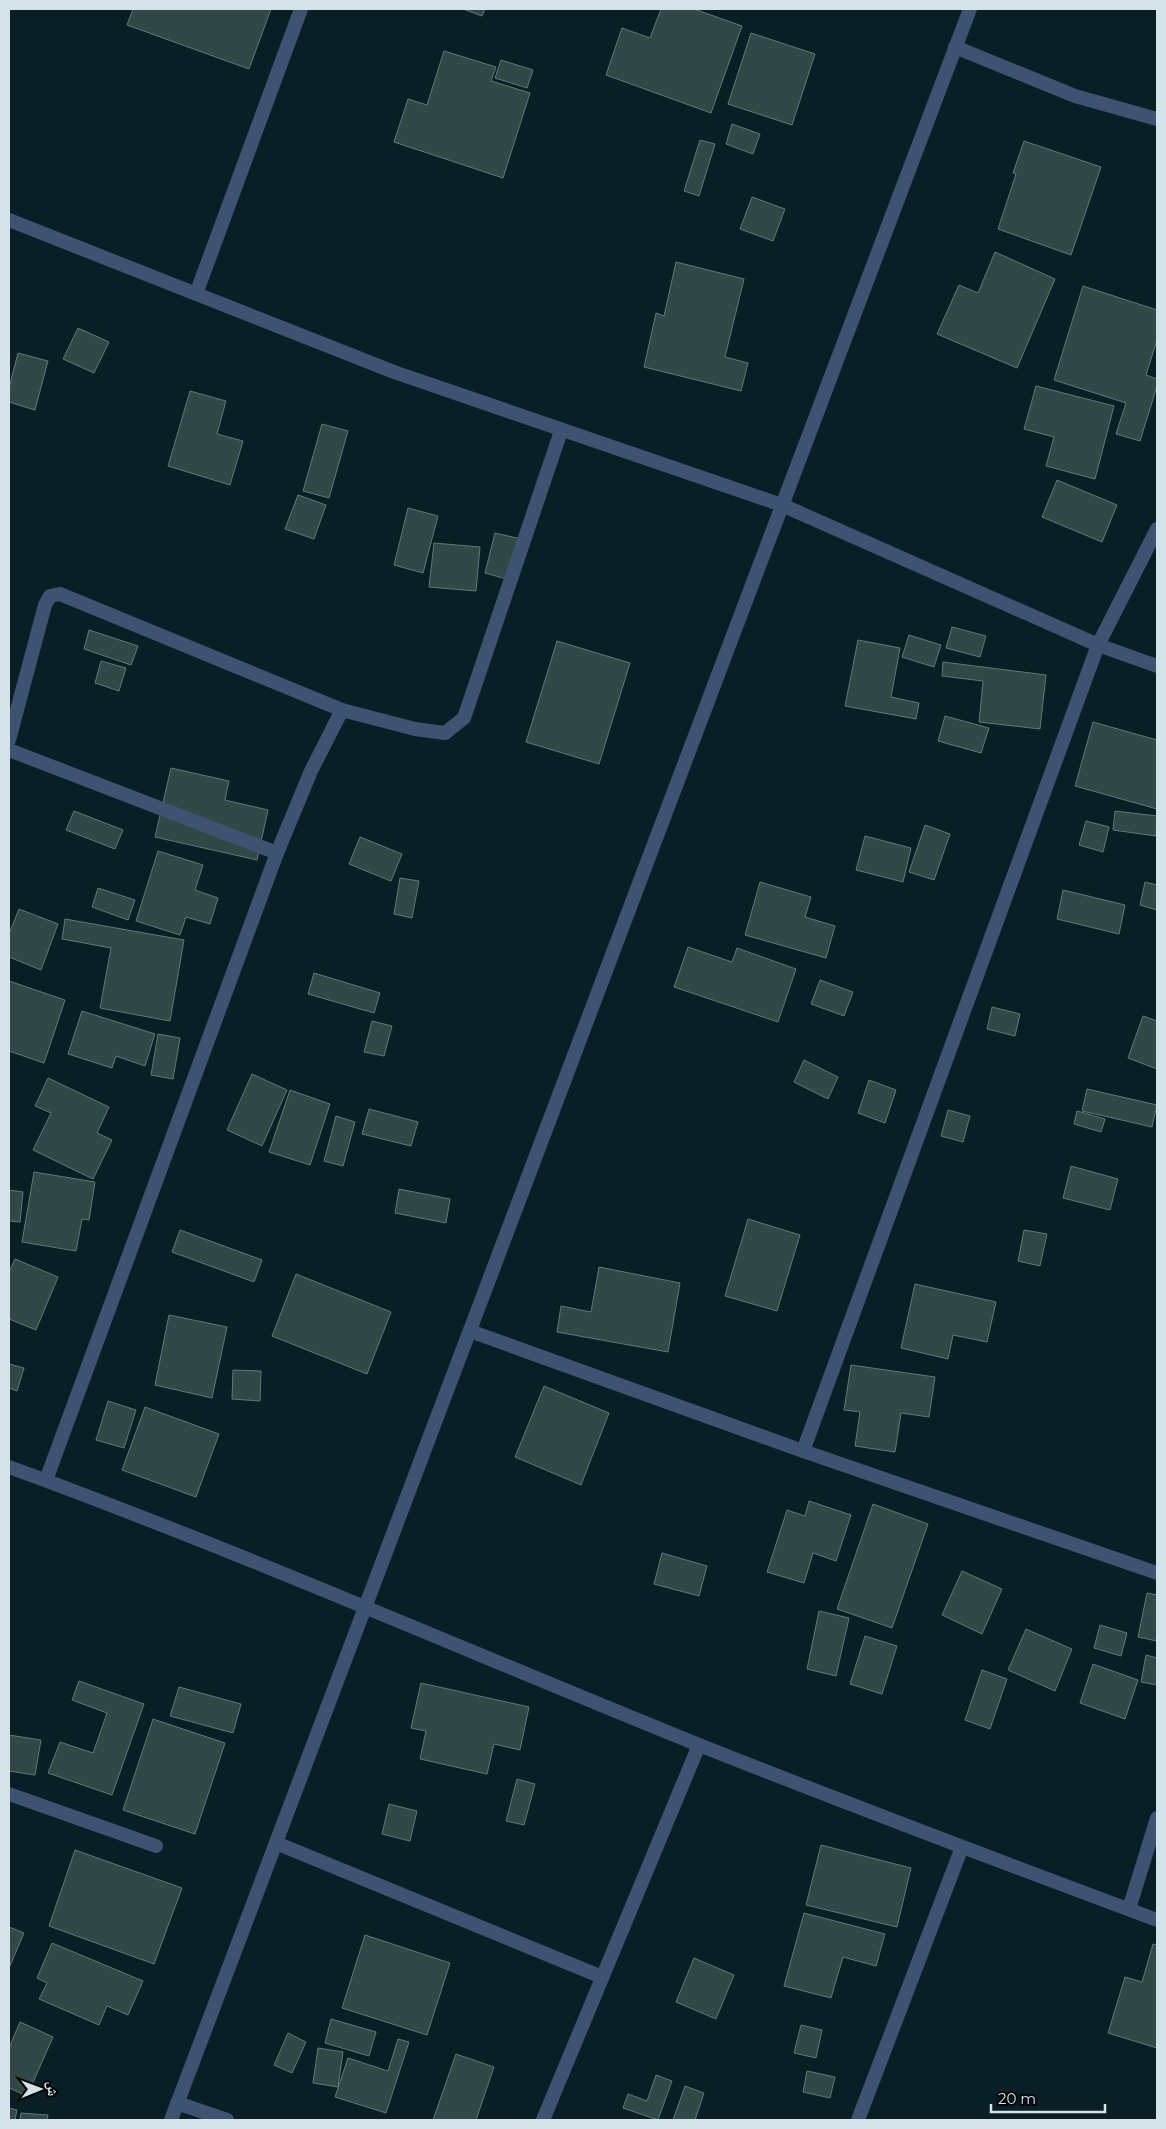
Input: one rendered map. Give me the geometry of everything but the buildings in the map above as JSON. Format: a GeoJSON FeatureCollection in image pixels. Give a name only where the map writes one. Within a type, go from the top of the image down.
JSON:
{"type":"FeatureCollection","features":[{"type":"Feature","properties":{"kind":"street"},"geometry":{"type":"LineString","coordinates":[[196,294],[301,9]]}},
{"type":"Feature","properties":{"kind":"street"},"geometry":{"type":"LineString","coordinates":[[171,2120],[970,9]]}},
{"type":"Feature","properties":{"kind":"street"},"geometry":{"type":"LineString","coordinates":[[955,47],[1075,96],[1157,119]]}},
{"type":"Feature","properties":{"kind":"street"},"geometry":{"type":"LineString","coordinates":[[9,220],[394,372],[561,431],[782,505],[1098,646],[1157,666]]}},
{"type":"Feature","properties":{"kind":"street"},"geometry":{"type":"LineString","coordinates":[[9,740],[46,605],[50,596],[60,594],[342,710],[415,729],[445,733],[464,718],[561,431]]}},
{"type":"Feature","properties":{"kind":"street"},"geometry":{"type":"LineString","coordinates":[[803,1451],[1098,646],[1157,529]]}},
{"type":"Feature","properties":{"kind":"street"},"geometry":{"type":"LineString","coordinates":[[46,1480],[277,853],[311,771],[342,710]]}},
{"type":"Feature","properties":{"kind":"street"},"geometry":{"type":"LineString","coordinates":[[9,750],[277,853]]}},
{"type":"Feature","properties":{"kind":"street"},"geometry":{"type":"LineString","coordinates":[[470,1331],[803,1451],[1157,1573]]}},
{"type":"Feature","properties":{"kind":"street"},"geometry":{"type":"LineString","coordinates":[[9,1467],[365,1607],[699,1744],[962,1847],[1157,1920]]}},
{"type":"Feature","properties":{"kind":"street"},"geometry":{"type":"LineString","coordinates":[[543,2120],[699,1744]]}},
{"type":"Feature","properties":{"kind":"street"},"geometry":{"type":"LineString","coordinates":[[9,1794],[156,1846]]}},
{"type":"Feature","properties":{"kind":"street"},"geometry":{"type":"LineString","coordinates":[[1129,1909],[1157,1818]]}},
{"type":"Feature","properties":{"kind":"street"},"geometry":{"type":"LineString","coordinates":[[276,1843],[602,1976]]}},
{"type":"Feature","properties":{"kind":"street"},"geometry":{"type":"LineString","coordinates":[[858,2120],[962,1847]]}},
{"type":"Feature","properties":{"kind":"street"},"geometry":{"type":"LineString","coordinates":[[177,2103],[227,2120]]}}]}
